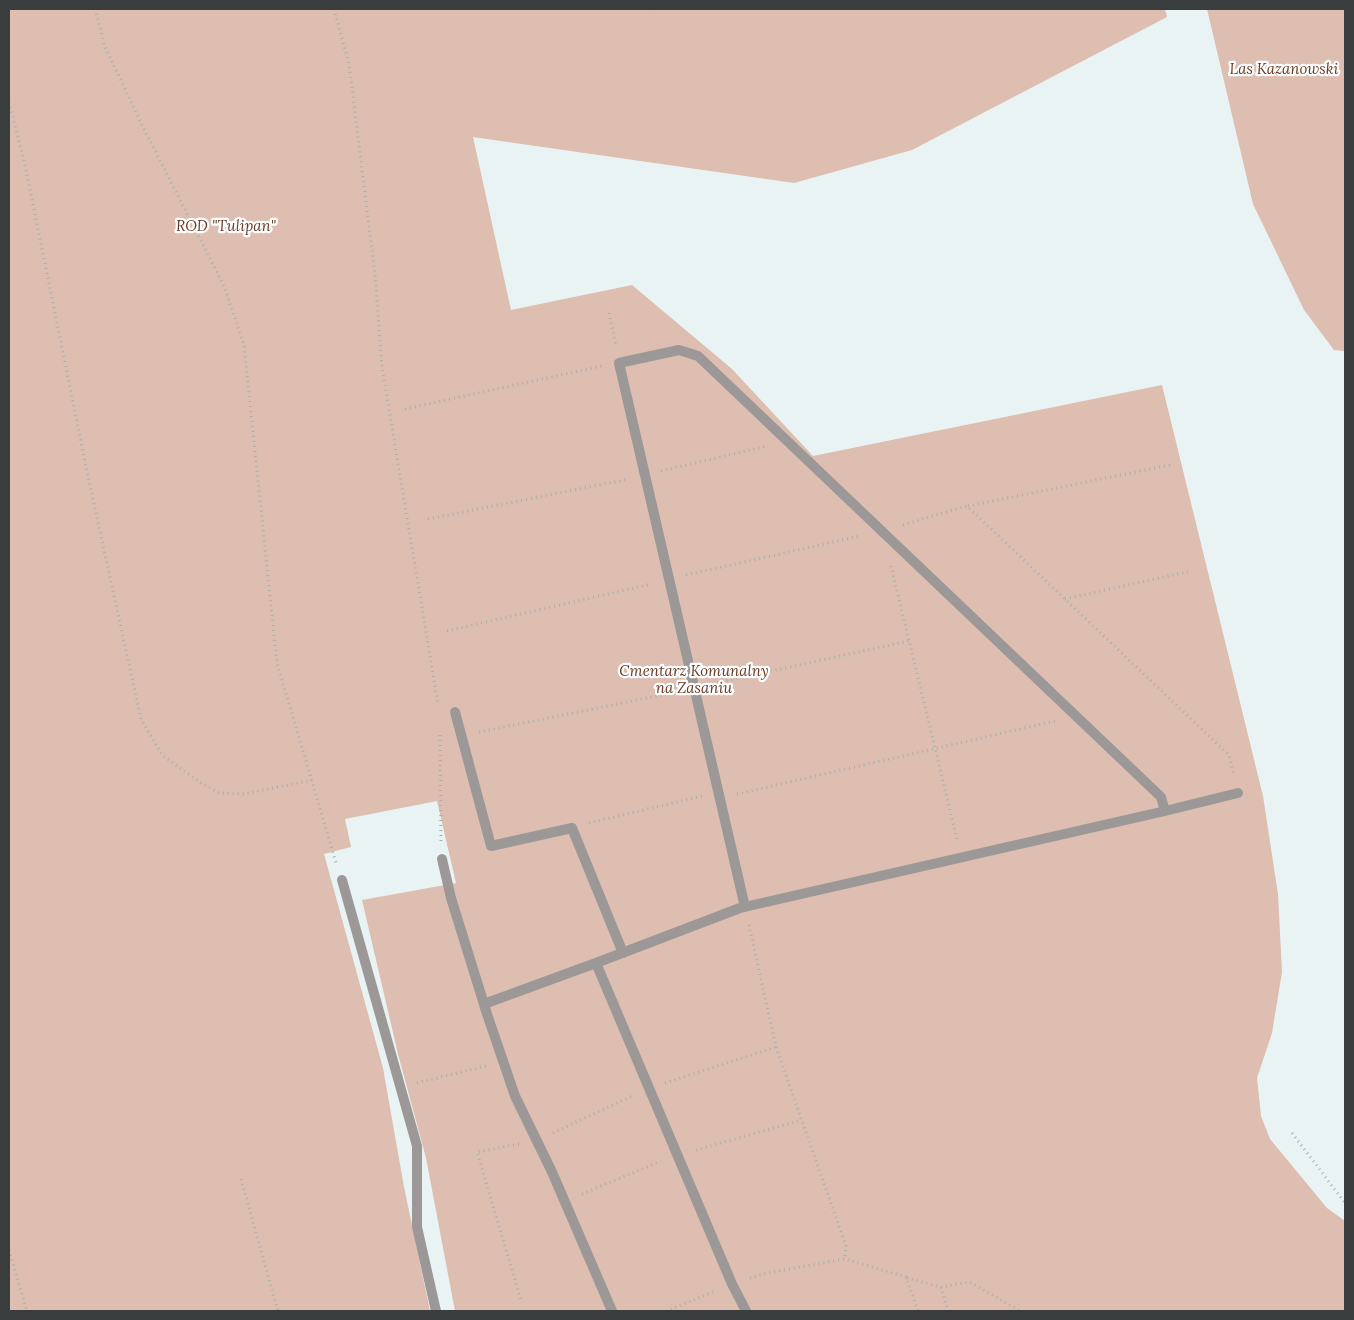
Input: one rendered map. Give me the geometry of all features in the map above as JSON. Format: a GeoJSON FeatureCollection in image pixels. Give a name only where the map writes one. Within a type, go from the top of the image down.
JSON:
{"type":"FeatureCollection","features":[{"type":"Feature","properties":{"kind":"street"},"geometry":{"type":"LineString","coordinates":[[745,907],[619,363],[679,350],[698,356],[1161,796],[1165,811]]}},
{"type":"Feature","properties":{"kind":"street"},"geometry":{"type":"LineString","coordinates":[[455,712],[491,846],[572,828],[623,953]]}},
{"type":"Feature","properties":{"kind":"street"},"geometry":{"type":"LineString","coordinates":[[484,1004],[745,907],[1238,793]]}},
{"type":"Feature","properties":{"kind":"street"},"geometry":{"type":"LineString","coordinates":[[442,859],[451,898],[515,1096],[565,1201],[612,1311]]}},
{"type":"Feature","properties":{"kind":"street"},"geometry":{"type":"LineString","coordinates":[[342,880],[417,1146],[418,1227],[436,1311]]}},
{"type":"Feature","properties":{"kind":"street"},"geometry":{"type":"LineString","coordinates":[[596,963],[732,1284],[746,1311]]}},
{"type":"Feature","properties":{"kind":"path"},"geometry":{"type":"LineString","coordinates":[[95,9],[105,46],[146,133],[224,286],[244,344],[277,663],[342,880]]}},
{"type":"Feature","properties":{"kind":"path"},"geometry":{"type":"LineString","coordinates":[[334,9],[348,64],[376,274],[382,367],[439,709]]}},
{"type":"Feature","properties":{"kind":"path"},"geometry":{"type":"LineString","coordinates":[[9,102],[24,160],[89,481],[141,719],[162,755],[201,783],[219,793],[244,794],[312,780]]}},
{"type":"Feature","properties":{"kind":"path"},"geometry":{"type":"LineString","coordinates":[[405,409],[619,363],[609,313]]}},
{"type":"Feature","properties":{"kind":"path"},"geometry":{"type":"LineString","coordinates":[[428,520],[645,476],[787,441]]}},
{"type":"Feature","properties":{"kind":"path"},"geometry":{"type":"LineString","coordinates":[[961,857],[882,532],[967,506],[1170,465]]}},
{"type":"Feature","properties":{"kind":"path"},"geometry":{"type":"LineString","coordinates":[[967,506],[1229,755],[1238,793]]}},
{"type":"Feature","properties":{"kind":"path"},"geometry":{"type":"LineString","coordinates":[[1064,599],[1191,571]]}},
{"type":"Feature","properties":{"kind":"path"},"geometry":{"type":"LineString","coordinates":[[462,736],[909,642]]}},
{"type":"Feature","properties":{"kind":"path"},"geometry":{"type":"LineString","coordinates":[[572,828],[1077,717]]}},
{"type":"Feature","properties":{"kind":"path"},"geometry":{"type":"LineString","coordinates":[[440,728],[442,859]]}},
{"type":"Feature","properties":{"kind":"path"},"geometry":{"type":"LineString","coordinates":[[745,907],[776,1047],[846,1246],[845,1259]]}},
{"type":"Feature","properties":{"kind":"path"},"geometry":{"type":"LineString","coordinates":[[521,1300],[477,1152],[537,1140],[649,1088],[776,1047]]}},
{"type":"Feature","properties":{"kind":"path"},"geometry":{"type":"LineString","coordinates":[[413,1084],[504,1061]]}},
{"type":"Feature","properties":{"kind":"path"},"geometry":{"type":"LineString","coordinates":[[565,1201],[678,1155],[802,1120]]}},
{"type":"Feature","properties":{"kind":"path"},"geometry":{"type":"LineString","coordinates":[[1292,1133],[1345,1203]]}},
{"type":"Feature","properties":{"kind":"path"},"geometry":{"type":"LineString","coordinates":[[240,1179],[278,1311]]}},
{"type":"Feature","properties":{"kind":"path"},"geometry":{"type":"LineString","coordinates":[[9,1250],[27,1311]]}},
{"type":"Feature","properties":{"kind":"path"},"geometry":{"type":"LineString","coordinates":[[666,1311],[732,1284],[767,1273],[845,1259],[941,1287],[970,1282],[1020,1311]]}},
{"type":"Feature","properties":{"kind":"path"},"geometry":{"type":"LineString","coordinates":[[906,1277],[918,1311]]}},
{"type":"Feature","properties":{"kind":"path"},"geometry":{"type":"LineString","coordinates":[[941,1287],[948,1311]]}},
{"type":"Feature","properties":{"kind":"green space"},"geometry":{"type":"Polygon","coordinates":[[[9,9],[1165,9],[1167,17],[912,150],[794,183],[473,137],[511,310],[632,285],[732,369],[813,456],[1162,385],[1263,796],[1278,894],[1282,972],[1272,1033],[1257,1078],[1261,1116],[1270,1139],[1327,1208],[1345,1221],[1345,1311],[455,1311],[426,1158],[398,1054],[362,900],[456,883],[437,801],[345,819],[351,847],[324,854],[383,1068],[404,1187],[430,1311],[9,1311],[9,9]]]}},
{"type":"Feature","properties":{"kind":"green space","name":"Las Kazanowski"},"geometry":{"type":"Polygon","coordinates":[[[1207,9],[1345,9],[1345,351],[1334,350],[1304,310],[1253,204],[1207,9]]]}},
{"type":"Feature","properties":{"kind":"park label","name":"ROD \"Tulipan\""},"geometry":{"type":"Point","coordinates":[226,227]}},
{"type":"Feature","properties":{"kind":"park label","name":"Cmentarz Komunalny na Zasaniu"},"geometry":{"type":"Point","coordinates":[694,680]}}]}
